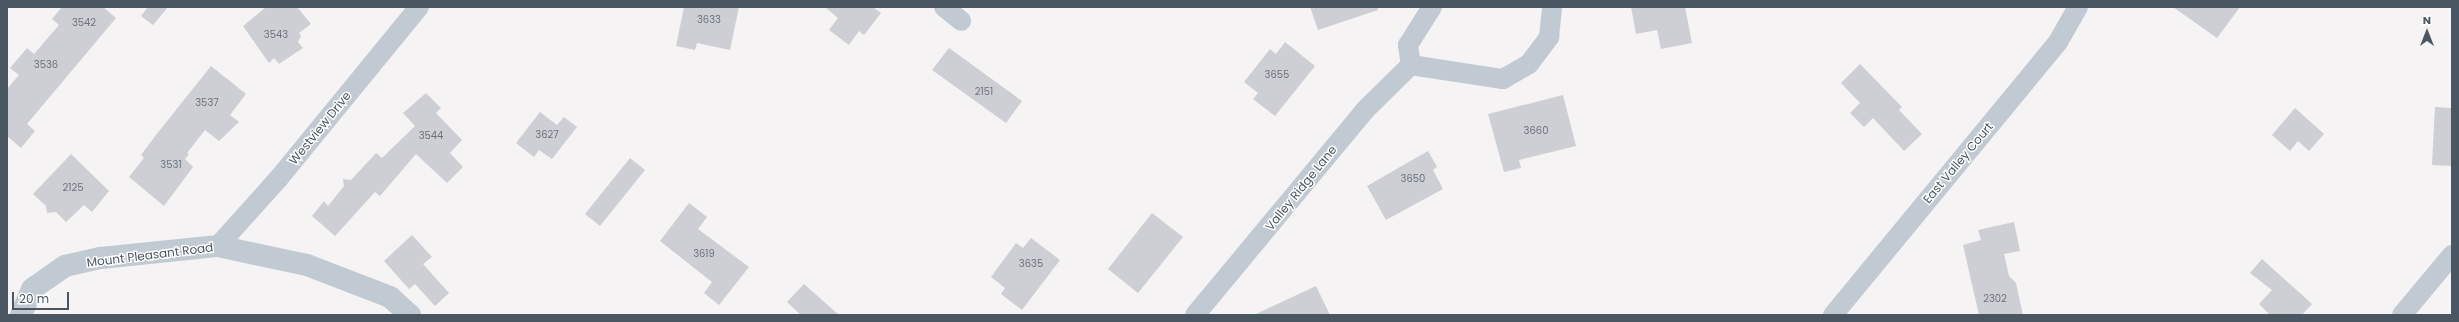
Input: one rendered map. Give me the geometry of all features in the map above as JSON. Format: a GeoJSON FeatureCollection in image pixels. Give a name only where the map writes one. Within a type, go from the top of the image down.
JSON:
{"type":"FeatureCollection","features":[{"type":"Feature","properties":{"kind":"street","name":"Westview Drive"},"geometry":{"type":"LineString","coordinates":[[218,246],[279,178],[419,7]]}},
{"type":"Feature","properties":{"kind":"street"},"geometry":{"type":"LineString","coordinates":[[944,7],[961,21]]}},
{"type":"Feature","properties":{"kind":"street"},"geometry":{"type":"LineString","coordinates":[[1432,7],[1408,45],[1411,65],[1503,79],[1529,64],[1549,37],[1552,7]]}},
{"type":"Feature","properties":{"kind":"street","name":"East Valley Court"},"geometry":{"type":"LineString","coordinates":[[1833,315],[2058,42],[2078,7]]}},
{"type":"Feature","properties":{"kind":"street","name":"Valley Ridge Lane"},"geometry":{"type":"LineString","coordinates":[[1195,315],[1365,110],[1411,65]]}},
{"type":"Feature","properties":{"kind":"street","name":"Mount Pleasant Road"},"geometry":{"type":"LineString","coordinates":[[20,315],[32,289],[65,266],[101,258],[218,246],[307,265],[390,297],[410,315]]}},
{"type":"Feature","properties":{"kind":"street"},"geometry":{"type":"LineString","coordinates":[[2402,315],[2452,255]]}},
{"type":"Feature","properties":{"kind":"building"},"geometry":{"type":"Polygon","coordinates":[[[62,7],[103,7],[116,18],[27,124],[35,131],[21,148],[7,136],[7,89],[19,75],[10,68],[27,48],[34,54],[59,25],[52,19],[62,7]]]}},
{"type":"Feature","properties":{"kind":"building"},"geometry":{"type":"Polygon","coordinates":[[[148,7],[168,7],[153,25],[141,16],[148,7]]]}},
{"type":"Feature","properties":{"kind":"building"},"geometry":{"type":"Polygon","coordinates":[[[266,7],[297,7],[311,24],[299,33],[301,36],[298,42],[303,48],[279,64],[274,58],[269,63],[243,26],[266,7]]]}},
{"type":"Feature","properties":{"kind":"building"},"geometry":{"type":"Polygon","coordinates":[[[684,7],[739,7],[730,50],[697,43],[695,50],[676,46],[684,7]]]}},
{"type":"Feature","properties":{"kind":"building"},"geometry":{"type":"Polygon","coordinates":[[[825,7],[873,7],[881,13],[864,35],[859,31],[849,45],[829,30],[838,18],[825,7]]]}},
{"type":"Feature","properties":{"kind":"building"},"geometry":{"type":"Polygon","coordinates":[[[1310,7],[1378,7],[1378,10],[1318,30],[1310,7]]]}},
{"type":"Feature","properties":{"kind":"building"},"geometry":{"type":"Polygon","coordinates":[[[1631,7],[1685,7],[1692,43],[1661,49],[1657,30],[1636,34],[1631,7]]]}},
{"type":"Feature","properties":{"kind":"building"},"geometry":{"type":"Polygon","coordinates":[[[2173,7],[2240,7],[2217,38],[2173,7]]]}},
{"type":"Feature","properties":{"kind":"building"},"geometry":{"type":"Polygon","coordinates":[[[1285,42],[1315,66],[1275,116],[1253,99],[1258,93],[1244,82],[1270,49],[1276,54],[1285,42]]]}},
{"type":"Feature","properties":{"kind":"building"},"geometry":{"type":"Polygon","coordinates":[[[949,48],[1022,101],[1006,123],[932,70],[949,48]]]}},
{"type":"Feature","properties":{"kind":"building"},"geometry":{"type":"Polygon","coordinates":[[[1860,64],[1902,107],[1899,110],[1922,134],[1904,151],[1873,118],[1864,127],[1850,113],[1860,103],[1841,83],[1860,64]]]}},
{"type":"Feature","properties":{"kind":"building"},"geometry":{"type":"Polygon","coordinates":[[[211,66],[246,94],[230,115],[239,122],[219,141],[205,130],[187,153],[189,154],[185,159],[193,167],[164,206],[129,177],[144,158],[141,155],[211,66]]]}},
{"type":"Feature","properties":{"kind":"building"},"geometry":{"type":"Polygon","coordinates":[[[426,93],[441,108],[436,113],[462,140],[450,153],[463,167],[447,183],[416,154],[380,196],[375,192],[335,236],[312,216],[324,201],[328,206],[344,186],[343,179],[351,180],[376,153],[382,158],[415,126],[403,113],[426,93]]]}},
{"type":"Feature","properties":{"kind":"building"},"geometry":{"type":"Polygon","coordinates":[[[1563,95],[1576,146],[1519,160],[1521,168],[1504,172],[1488,114],[1563,95]]]}},
{"type":"Feature","properties":{"kind":"building"},"geometry":{"type":"Polygon","coordinates":[[[2435,107],[2452,108],[2452,166],[2432,165],[2435,107]]]}},
{"type":"Feature","properties":{"kind":"building"},"geometry":{"type":"Polygon","coordinates":[[[2295,108],[2324,134],[2309,151],[2298,141],[2290,151],[2272,135],[2295,108]]]}},
{"type":"Feature","properties":{"kind":"building"},"geometry":{"type":"Polygon","coordinates":[[[540,112],[557,125],[564,117],[577,127],[552,159],[539,150],[534,157],[516,143],[540,112]]]}},
{"type":"Feature","properties":{"kind":"building"},"geometry":{"type":"Polygon","coordinates":[[[1428,151],[1437,167],[1433,170],[1443,189],[1386,220],[1367,186],[1428,151]]]}},
{"type":"Feature","properties":{"kind":"building"},"geometry":{"type":"Polygon","coordinates":[[[71,154],[109,191],[92,212],[84,205],[66,222],[56,212],[47,213],[46,206],[33,194],[71,154]]]}},
{"type":"Feature","properties":{"kind":"building"},"geometry":{"type":"Polygon","coordinates":[[[630,158],[645,170],[600,226],[585,214],[630,158]]]}},
{"type":"Feature","properties":{"kind":"building"},"geometry":{"type":"Polygon","coordinates":[[[689,203],[707,217],[698,229],[749,267],[719,305],[704,293],[712,282],[660,241],[689,203]]]}},
{"type":"Feature","properties":{"kind":"building"},"geometry":{"type":"Polygon","coordinates":[[[1152,213],[1183,237],[1138,293],[1108,269],[1152,213]]]}},
{"type":"Feature","properties":{"kind":"building"},"geometry":{"type":"Polygon","coordinates":[[[2014,222],[2020,251],[2004,254],[2009,276],[2016,283],[2023,315],[1979,315],[1963,245],[1981,240],[1978,230],[2014,222]]]}},
{"type":"Feature","properties":{"kind":"building"},"geometry":{"type":"Polygon","coordinates":[[[412,235],[432,257],[423,264],[449,293],[435,306],[415,284],[409,289],[384,261],[412,235]]]}},
{"type":"Feature","properties":{"kind":"building"},"geometry":{"type":"Polygon","coordinates":[[[1031,238],[1060,260],[1022,310],[1001,294],[1005,288],[991,277],[1016,243],[1023,248],[1031,238]]]}},
{"type":"Feature","properties":{"kind":"building"},"geometry":{"type":"Polygon","coordinates":[[[2262,259],[2312,304],[2302,315],[2270,315],[2259,304],[2272,290],[2250,273],[2262,259]]]}},
{"type":"Feature","properties":{"kind":"building"},"geometry":{"type":"Polygon","coordinates":[[[804,284],[839,315],[801,315],[787,302],[804,284]]]}},
{"type":"Feature","properties":{"kind":"building"},"geometry":{"type":"Polygon","coordinates":[[[1316,286],[1330,315],[1254,315],[1316,286]]]}}]}
